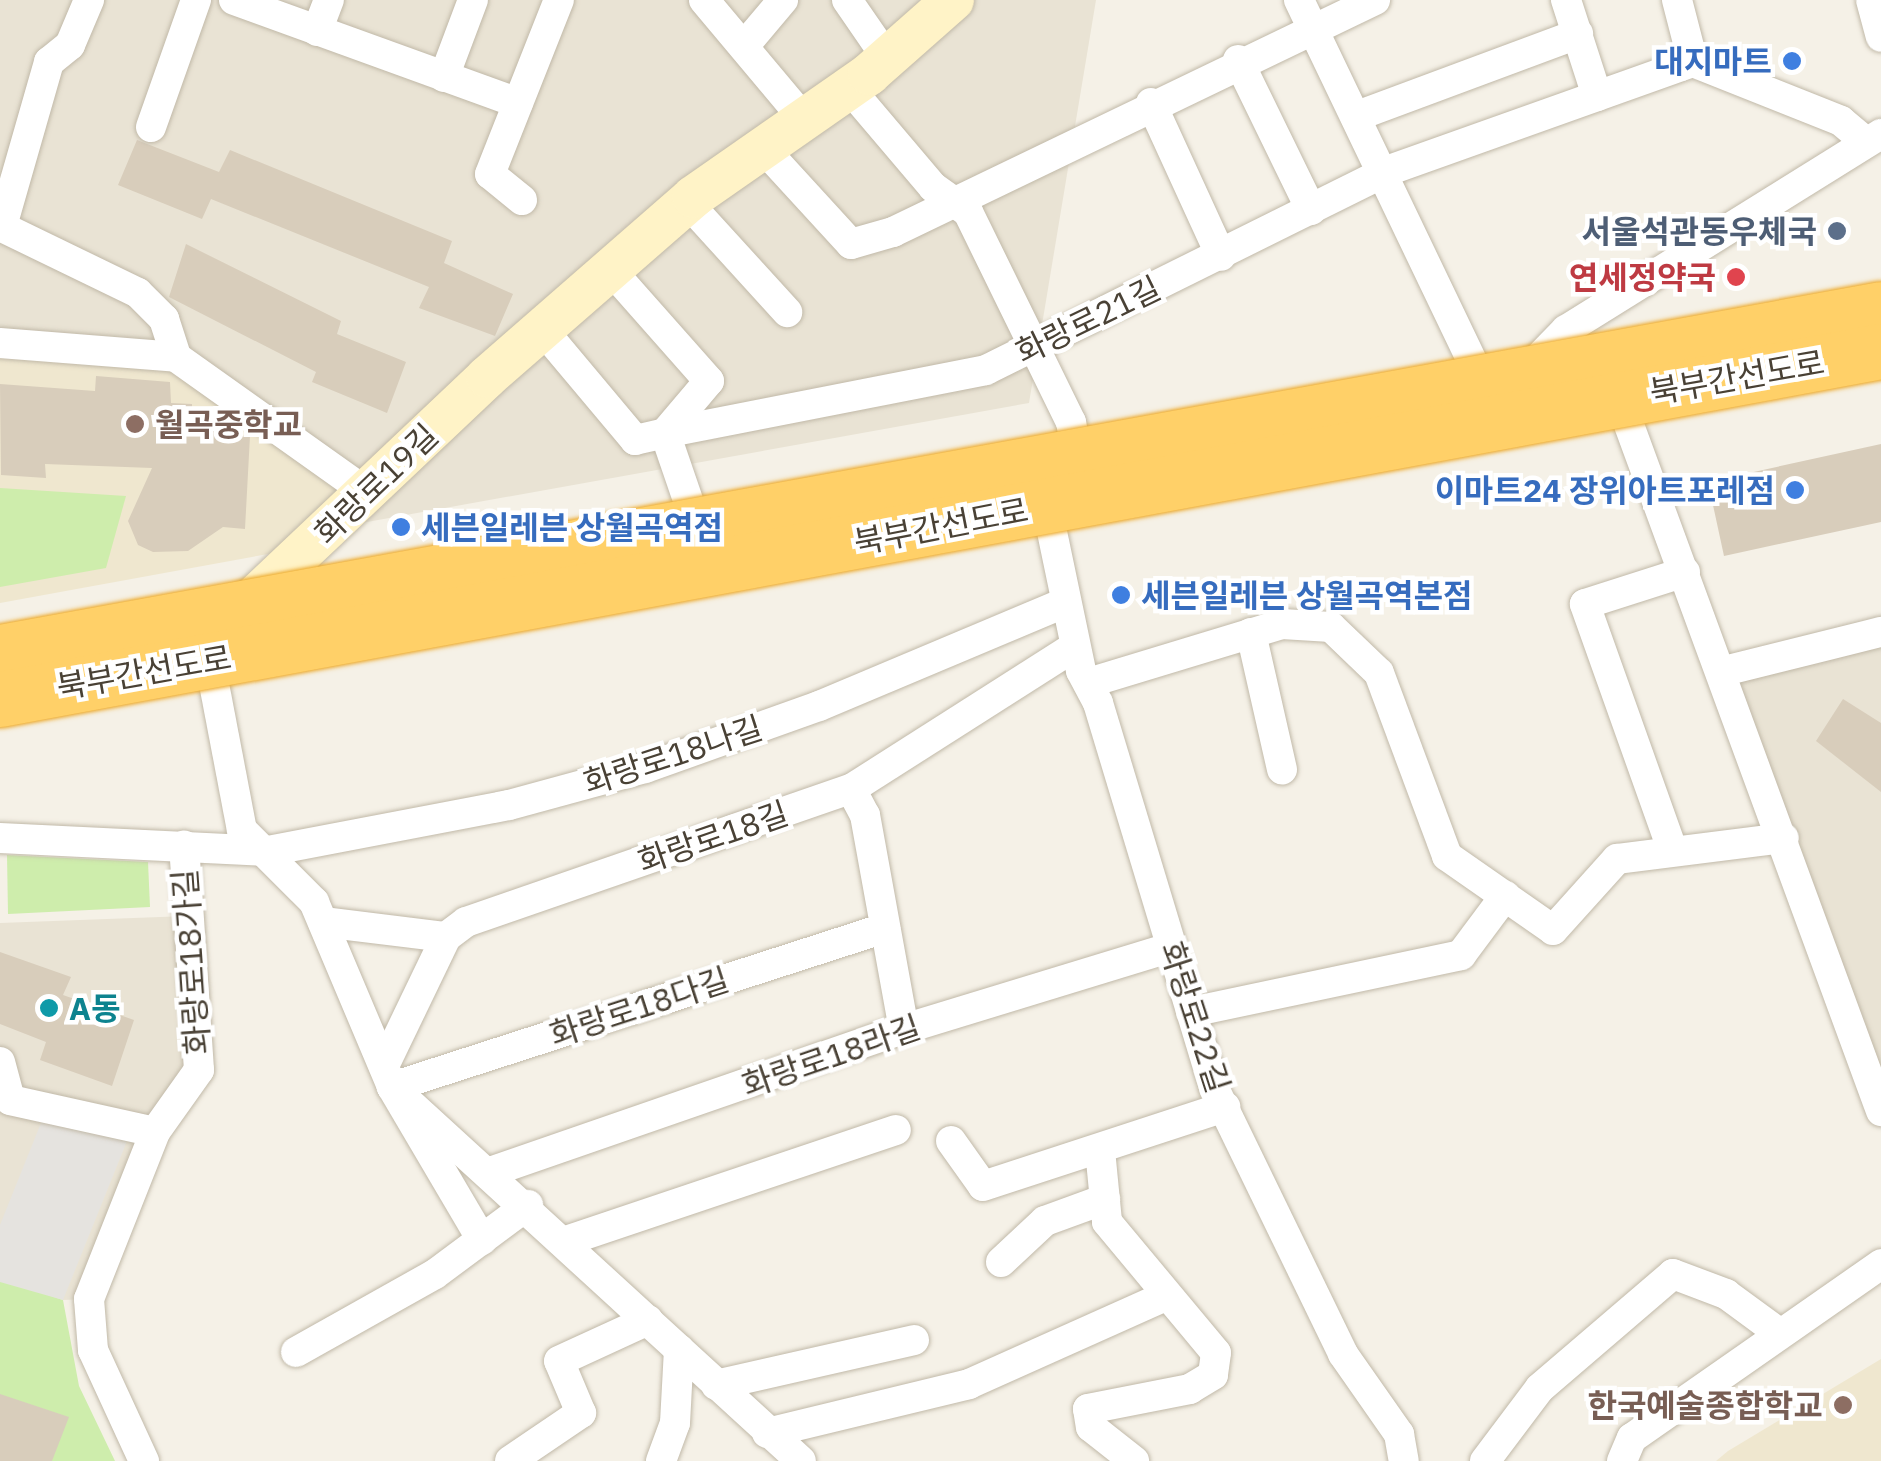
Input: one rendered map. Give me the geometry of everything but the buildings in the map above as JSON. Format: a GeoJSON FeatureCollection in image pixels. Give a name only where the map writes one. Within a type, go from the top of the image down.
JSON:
{"type":"FeatureCollection","features":[{"type":"Feature","properties":{"kind":"highway","name":"북부간선도로"},"geometry":{"type":"LineString","coordinates":[[0,652],[634,531],[1881,309]]}},
{"type":"Feature","properties":{"kind":"highway","name":"북부간선도로"},"geometry":{"type":"LineString","coordinates":[[0,698],[1881,351]]}},
{"type":"Feature","properties":{"kind":"highway"},"geometry":{"type":"LineString","coordinates":[[0,621],[447,546],[634,531]]}},
{"type":"Feature","properties":{"kind":"highway"},"geometry":{"type":"LineString","coordinates":[[0,736],[477,640],[548,599]]}},
{"type":"Feature","properties":{"kind":"street"},"geometry":{"type":"LineString","coordinates":[[89,0],[70,44],[49,62],[1,226],[138,293],[164,319],[176,357]]}},
{"type":"Feature","properties":{"kind":"street"},"geometry":{"type":"LineString","coordinates":[[151,127],[196,0]]}},
{"type":"Feature","properties":{"kind":"street"},"geometry":{"type":"LineString","coordinates":[[234,0],[518,103]]}},
{"type":"Feature","properties":{"kind":"street"},"geometry":{"type":"LineString","coordinates":[[317,32],[328,0]]}},
{"type":"Feature","properties":{"kind":"street"},"geometry":{"type":"LineString","coordinates":[[444,77],[474,0]]}},
{"type":"Feature","properties":{"kind":"street"},"geometry":{"type":"LineString","coordinates":[[522,200],[490,174],[560,0]]}},
{"type":"Feature","properties":{"kind":"street"},"geometry":{"type":"LineString","coordinates":[[704,0],[804,120]]}},
{"type":"Feature","properties":{"kind":"street"},"geometry":{"type":"LineString","coordinates":[[745,45],[783,0]]}},
{"type":"Feature","properties":{"kind":"street"},"geometry":{"type":"LineString","coordinates":[[847,0],[887,58]]}},
{"type":"Feature","properties":{"kind":"street","name":"화랑로19길"},"geometry":{"type":"LineString","coordinates":[[210,652],[366,492],[610,269],[687,202],[849,88],[953,0]]}},
{"type":"Feature","properties":{"kind":"street"},"geometry":{"type":"LineString","coordinates":[[764,148],[851,244],[894,232],[950,200],[1238,60],[1305,12],[1374,0]]}},
{"type":"Feature","properties":{"kind":"street"},"geometry":{"type":"LineString","coordinates":[[1566,0],[1597,96]]}},
{"type":"Feature","properties":{"kind":"street"},"geometry":{"type":"LineString","coordinates":[[1677,0],[1693,62],[1874,138]]}},
{"type":"Feature","properties":{"kind":"street"},"geometry":{"type":"LineString","coordinates":[[1871,0],[1881,38]]}},
{"type":"Feature","properties":{"kind":"street"},"geometry":{"type":"LineString","coordinates":[[1305,12],[1492,406],[1566,330],[1874,138]]}},
{"type":"Feature","properties":{"kind":"street"},"geometry":{"type":"LineString","coordinates":[[1357,116],[1578,34]]}},
{"type":"Feature","properties":{"kind":"street"},"geometry":{"type":"LineString","coordinates":[[1238,60],[1311,210]]}},
{"type":"Feature","properties":{"kind":"street","name":"화랑로21길"},"geometry":{"type":"LineString","coordinates":[[665,433],[986,370],[1384,172],[1693,62]]}},
{"type":"Feature","properties":{"kind":"street"},"geometry":{"type":"LineString","coordinates":[[849,88],[950,200],[968,212],[1071,422],[1080,468]]}},
{"type":"Feature","properties":{"kind":"street"},"geometry":{"type":"LineString","coordinates":[[1151,103],[1220,256]]}},
{"type":"Feature","properties":{"kind":"street"},"geometry":{"type":"LineString","coordinates":[[687,202],[787,312]]}},
{"type":"Feature","properties":{"kind":"street"},"geometry":{"type":"LineString","coordinates":[[542,329],[636,440],[665,433],[709,381],[610,269]]}},
{"type":"Feature","properties":{"kind":"street"},"geometry":{"type":"LineString","coordinates":[[0,343],[176,357],[366,492]]}},
{"type":"Feature","properties":{"kind":"street"},"geometry":{"type":"LineString","coordinates":[[1629,425],[1724,671],[1881,1111]]}},
{"type":"Feature","properties":{"kind":"street"},"geometry":{"type":"LineString","coordinates":[[665,433],[703,542]]}},
{"type":"Feature","properties":{"kind":"street"},"geometry":{"type":"LineString","coordinates":[[1152,508],[1147,486],[1162,464]]}},
{"type":"Feature","properties":{"kind":"street","name":"화랑로22길"},"geometry":{"type":"LineString","coordinates":[[1051,527],[1062,604],[1074,647],[1225,1107],[1342,1354],[1399,1434],[1404,1461]]}},
{"type":"Feature","properties":{"kind":"street"},"geometry":{"type":"LineString","coordinates":[[1672,849],[1584,604],[1685,572]]}},
{"type":"Feature","properties":{"kind":"street","name":"화랑로18나길"},"geometry":{"type":"LineString","coordinates":[[268,851],[509,805],[646,768],[1062,604]]}},
{"type":"Feature","properties":{"kind":"street"},"geometry":{"type":"LineString","coordinates":[[1088,683],[1282,624],[1331,627],[1380,673],[1447,856],[1554,930],[1616,858],[1784,838]]}},
{"type":"Feature","properties":{"kind":"street"},"geometry":{"type":"LineString","coordinates":[[1724,671],[1881,632]]}},
{"type":"Feature","properties":{"kind":"street"},"geometry":{"type":"LineString","coordinates":[[1251,633],[1282,770]]}},
{"type":"Feature","properties":{"kind":"street","name":"화랑로18길"},"geometry":{"type":"LineString","coordinates":[[446,937],[466,922],[850,788],[1074,647]]}},
{"type":"Feature","properties":{"kind":"street"},"geometry":{"type":"LineString","coordinates":[[210,652],[242,830],[268,851],[323,922],[388,1076],[482,1240]]}},
{"type":"Feature","properties":{"kind":"street"},"geometry":{"type":"LineString","coordinates":[[850,788],[865,816],[904,1029]]}},
{"type":"Feature","properties":{"kind":"street"},"geometry":{"type":"LineString","coordinates":[[0,838],[268,851]]}},
{"type":"Feature","properties":{"kind":"street","name":"화랑로18가길"},"geometry":{"type":"LineString","coordinates":[[144,1461],[92,1350],[88,1298],[156,1132],[199,1070],[184,845]]}},
{"type":"Feature","properties":{"kind":"street"},"geometry":{"type":"LineString","coordinates":[[1191,1012],[1462,955],[1505,896]]}},
{"type":"Feature","properties":{"kind":"street"},"geometry":{"type":"LineString","coordinates":[[323,922],[446,937],[388,1076]]}},
{"type":"Feature","properties":{"kind":"street","name":"화랑로18다길"},"geometry":{"type":"LineString","coordinates":[[388,1076],[885,928]]}},
{"type":"Feature","properties":{"kind":"street","name":"화랑로18라길"},"geometry":{"type":"LineString","coordinates":[[493,1172],[904,1029],[1172,948]]}},
{"type":"Feature","properties":{"kind":"street"},"geometry":{"type":"LineString","coordinates":[[0,1062],[5,1110],[156,1132]]}},
{"type":"Feature","properties":{"kind":"street"},"geometry":{"type":"LineString","coordinates":[[388,1076],[800,1461]]}},
{"type":"Feature","properties":{"kind":"street"},"geometry":{"type":"LineString","coordinates":[[950,1141],[983,1186],[1225,1107]]}},
{"type":"Feature","properties":{"kind":"street"},"geometry":{"type":"LineString","coordinates":[[566,1241],[896,1130]]}},
{"type":"Feature","properties":{"kind":"street"},"geometry":{"type":"LineString","coordinates":[[1100,1150],[1107,1222],[1216,1353],[1213,1375],[1190,1389],[1088,1409],[1091,1427],[1134,1461]]}},
{"type":"Feature","properties":{"kind":"street"},"geometry":{"type":"LineString","coordinates":[[1000,1262],[1045,1222],[1105,1199]]}},
{"type":"Feature","properties":{"kind":"street"},"geometry":{"type":"LineString","coordinates":[[296,1352],[482,1240],[528,1205]]}},
{"type":"Feature","properties":{"kind":"street"},"geometry":{"type":"LineString","coordinates":[[1622,1461],[1632,1438],[1778,1332],[1881,1264]]}},
{"type":"Feature","properties":{"kind":"street"},"geometry":{"type":"LineString","coordinates":[[1485,1461],[1540,1388],[1673,1274],[1726,1294],[1778,1332]]}},
{"type":"Feature","properties":{"kind":"street"},"geometry":{"type":"LineString","coordinates":[[767,1433],[968,1384],[1166,1296]]}},
{"type":"Feature","properties":{"kind":"street"},"geometry":{"type":"LineString","coordinates":[[510,1461],[581,1414],[559,1361],[648,1320]]}},
{"type":"Feature","properties":{"kind":"street"},"geometry":{"type":"LineString","coordinates":[[716,1385],[914,1340]]}},
{"type":"Feature","properties":{"kind":"street"},"geometry":{"type":"LineString","coordinates":[[661,1461],[675,1423],[679,1349]]}},
{"type":"Feature","properties":{"kind":"shaded area"},"geometry":{"type":"Polygon","coordinates":[[[0,0],[1096,0],[1029,403],[0,588],[0,0]]]}},
{"type":"Feature","properties":{"kind":"shaded area","name":"월곡중학교"},"geometry":{"type":"Polygon","coordinates":[[[0,346],[176,357],[366,492],[312,546],[0,603],[0,346]]]}},
{"type":"Feature","properties":{"kind":"shaded area"},"geometry":{"type":"Polygon","coordinates":[[[1881,632],[1881,1111],[1724,671],[1881,632]]]}},
{"type":"Feature","properties":{"kind":"shaded area"},"geometry":{"type":"Polygon","coordinates":[[[187,916],[199,1070],[89,1299],[63,1300],[0,1282],[0,923],[187,916]]]}},
{"type":"Feature","properties":{"kind":"shaded area"},"geometry":{"type":"Polygon","coordinates":[[[47,1108],[133,1126],[63,1300],[0,1282],[0,1225],[47,1108]]]}},
{"type":"Feature","properties":{"kind":"shaded area","name":"한국예술종합학교"},"geometry":{"type":"Polygon","coordinates":[[[1881,1359],[1881,1461],[1716,1461],[1728,1451],[1881,1359]]]}},
{"type":"Feature","properties":{"kind":"green space"},"geometry":{"type":"Polygon","coordinates":[[[0,488],[126,496],[106,568],[0,587],[0,488]]]}},
{"type":"Feature","properties":{"kind":"green space"},"geometry":{"type":"Polygon","coordinates":[[[7,855],[148,862],[150,907],[8,914],[7,855]]]}},
{"type":"Feature","properties":{"kind":"green space"},"geometry":{"type":"Polygon","coordinates":[[[0,1279],[63,1300],[79,1386],[115,1461],[0,1461],[0,1279]]]}},
{"type":"Feature","properties":{"kind":"place","name":"대지마트"},"geometry":{"type":"Point","coordinates":[1792,61]}},
{"type":"Feature","properties":{"kind":"place","name":"서울석관동우체국"},"geometry":{"type":"Point","coordinates":[1837,231]}},
{"type":"Feature","properties":{"kind":"place","name":"연세정약국"},"geometry":{"type":"Point","coordinates":[1736,277]}},
{"type":"Feature","properties":{"kind":"place","name":"월곡중학교"},"geometry":{"type":"Point","coordinates":[135,424]}},
{"type":"Feature","properties":{"kind":"place","name":"이마트24 장위아트포레점"},"geometry":{"type":"Point","coordinates":[1795,490]}},
{"type":"Feature","properties":{"kind":"place","name":"세븐일레븐 상월곡역점"},"geometry":{"type":"Point","coordinates":[401,527]}},
{"type":"Feature","properties":{"kind":"place","name":"세븐일레븐 상월곡역본점"},"geometry":{"type":"Point","coordinates":[1121,595]}},
{"type":"Feature","properties":{"kind":"place","name":"A동"},"geometry":{"type":"Point","coordinates":[49,1008]}},
{"type":"Feature","properties":{"kind":"place","name":"한국예술종합학교"},"geometry":{"type":"Point","coordinates":[1843,1405]}}]}
